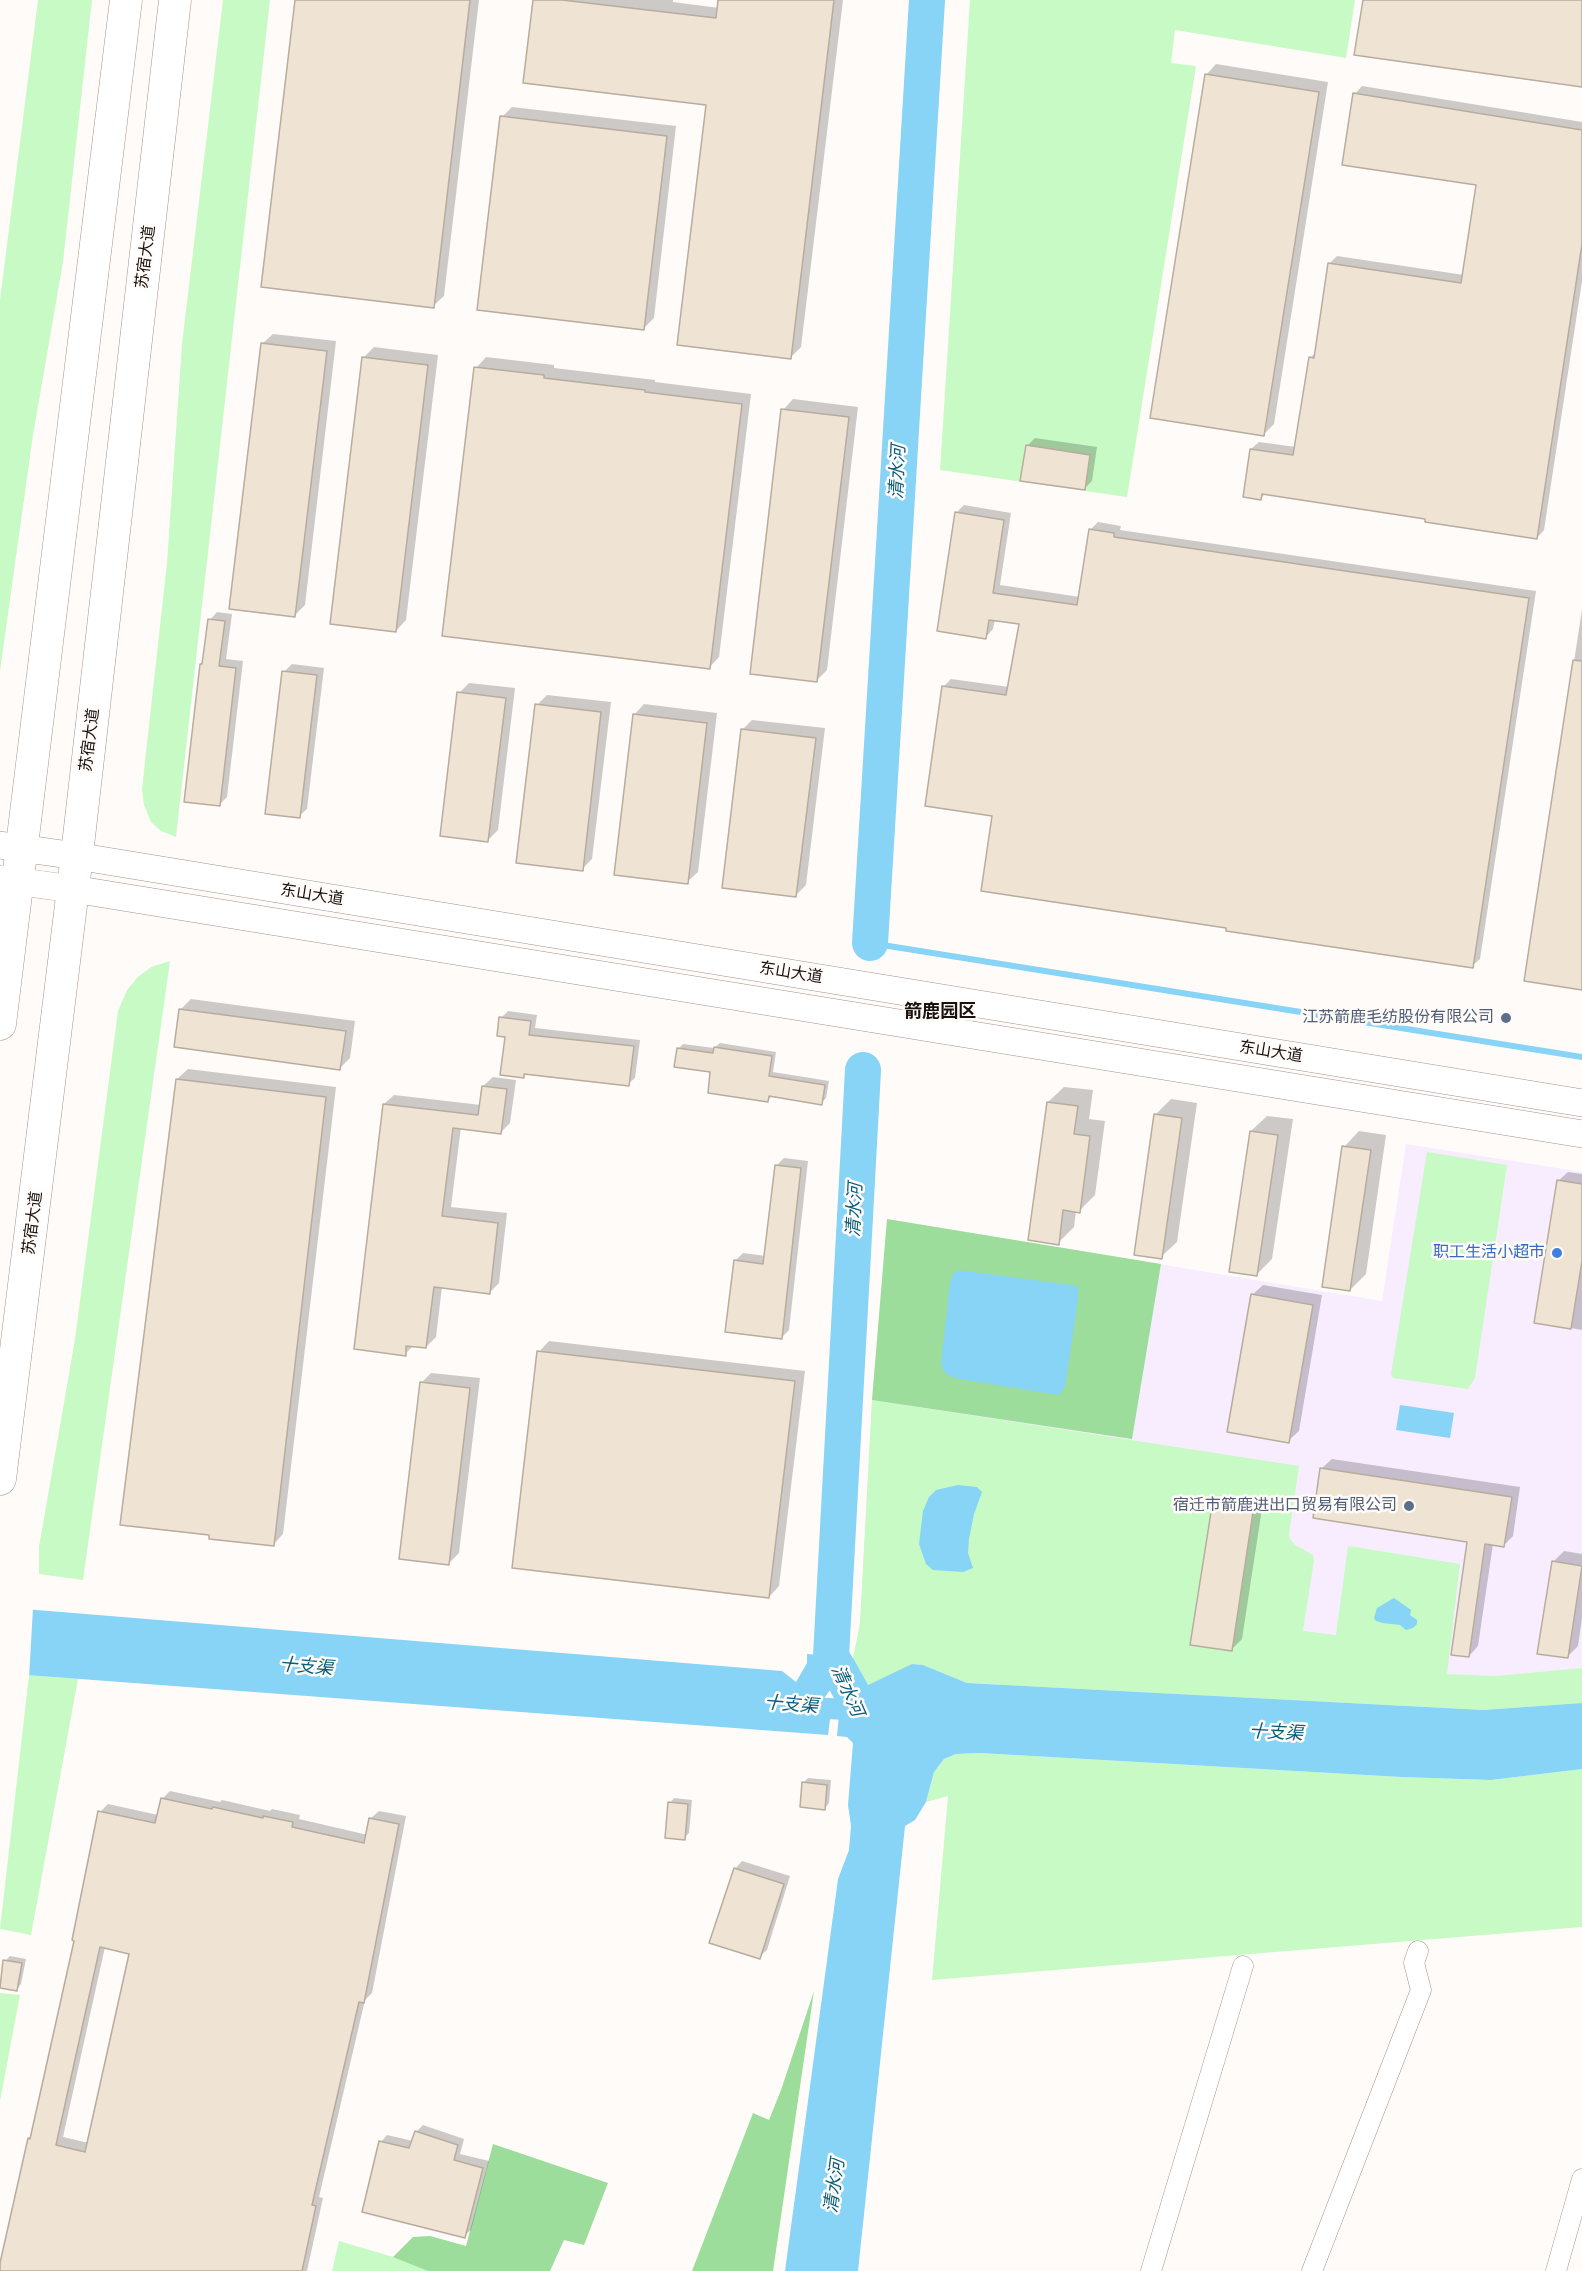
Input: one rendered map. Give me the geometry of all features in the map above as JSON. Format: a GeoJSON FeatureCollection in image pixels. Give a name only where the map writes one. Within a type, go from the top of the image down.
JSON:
{"type":"FeatureCollection","features":[{"type":"Feature","properties":{"kind":"main road"},"geometry":{"type":"LineString","coordinates":[[0,1024],[10,847],[126,0]]}},
{"type":"Feature","properties":{"kind":"main road","name":"苏宿大道"},"geometry":{"type":"LineString","coordinates":[[0,1479],[73,889],[175,0]]}},
{"type":"Feature","properties":{"kind":"main road","name":"东山大道"},"geometry":{"type":"LineString","coordinates":[[10,847],[1582,1103]]}},
{"type":"Feature","properties":{"kind":"main road","name":"东山大道"},"geometry":{"type":"LineString","coordinates":[[9,880],[1582,1134]]}},
{"type":"Feature","properties":{"kind":"street"},"geometry":{"type":"LineString","coordinates":[[1312,2271],[1421,1990],[1414,1963],[1418,1951]]}},
{"type":"Feature","properties":{"kind":"street"},"geometry":{"type":"LineString","coordinates":[[1151,2271],[1243,1966]]}},
{"type":"Feature","properties":{"kind":"street"},"geometry":{"type":"LineString","coordinates":[[1556,2271],[1582,2179]]}},
{"type":"Feature","properties":{"kind":"shaded area"},"geometry":{"type":"Polygon","coordinates":[[[1406,1144],[1582,1172],[1582,1668],[1494,1676],[1342,1670],[860,1623],[872,1400],[887,1219],[1382,1301],[1406,1144]]]}},
{"type":"Feature","properties":{"kind":"green space"},"geometry":{"type":"Polygon","coordinates":[[[38,0],[92,0],[63,262],[33,435],[0,671],[0,300],[38,0]]]}},
{"type":"Feature","properties":{"kind":"green space"},"geometry":{"type":"Polygon","coordinates":[[[223,0],[270,0],[176,837],[161,831],[151,822],[144,805],[142,789],[167,563],[182,344],[223,0]]]}},
{"type":"Feature","properties":{"kind":"green space"},"geometry":{"type":"Polygon","coordinates":[[[970,0],[1355,0],[1346,58],[1175,30],[1171,63],[1196,66],[1127,497],[940,470],[970,0]]]}},
{"type":"Feature","properties":{"kind":"green space"},"geometry":{"type":"Polygon","coordinates":[[[170,961],[83,1580],[39,1574],[39,1547],[75,1339],[118,1011],[127,990],[138,977],[151,967],[170,961]]]}},
{"type":"Feature","properties":{"kind":"green space"},"geometry":{"type":"Polygon","coordinates":[[[1427,1152],[1507,1165],[1475,1378],[1468,1389],[1393,1378],[1391,1374],[1427,1152]]]}},
{"type":"Feature","properties":{"kind":"green space"},"geometry":{"type":"Polygon","coordinates":[[[887,1219],[1161,1264],[1132,1439],[872,1400],[887,1219]]]}},
{"type":"Feature","properties":{"kind":"green space"},"geometry":{"type":"Polygon","coordinates":[[[872,1400],[1299,1466],[1289,1534],[1295,1545],[1313,1555],[1314,1560],[1303,1631],[1336,1635],[1348,1546],[1460,1564],[1447,1674],[1494,1676],[1582,1668],[1582,1703],[1483,1710],[967,1683],[923,1665],[913,1664],[868,1685],[853,1658],[860,1623],[872,1400]]]}},
{"type":"Feature","properties":{"kind":"green space"},"geometry":{"type":"Polygon","coordinates":[[[29,1675],[78,1679],[31,1935],[0,1929],[29,1675]]]}},
{"type":"Feature","properties":{"kind":"green space"},"geometry":{"type":"Polygon","coordinates":[[[980,1753],[1491,1780],[1582,1769],[1582,1927],[932,1980],[948,1796],[926,1802],[934,1772],[944,1759],[956,1754],[980,1753]]]}},
{"type":"Feature","properties":{"kind":"green space"},"geometry":{"type":"Polygon","coordinates":[[[814,1991],[773,2271],[692,2271],[753,2113],[769,2120],[814,1991]]]}},
{"type":"Feature","properties":{"kind":"green space"},"geometry":{"type":"Polygon","coordinates":[[[0,1993],[20,1995],[0,2101],[0,1993]]]}},
{"type":"Feature","properties":{"kind":"green space"},"geometry":{"type":"Polygon","coordinates":[[[493,2144],[608,2183],[584,2245],[564,2240],[550,2271],[428,2271],[393,2257],[413,2237],[430,2236],[466,2246],[493,2144]]]}},
{"type":"Feature","properties":{"kind":"green space"},"geometry":{"type":"Polygon","coordinates":[[[339,2241],[407,2261],[428,2271],[332,2271],[339,2241]]]}},
{"type":"Feature","properties":{"kind":"water"},"geometry":{"type":"Polygon","coordinates":[[[958,1270],[1078,1286],[1065,1387],[1059,1395],[959,1379],[949,1376],[943,1370],[941,1363],[950,1283],[953,1274],[958,1270]]]}},
{"type":"Feature","properties":{"kind":"water"},"geometry":{"type":"Polygon","coordinates":[[[1400,1405],[1454,1413],[1450,1438],[1396,1430],[1400,1405]]]}},
{"type":"Feature","properties":{"kind":"water"},"geometry":{"type":"Polygon","coordinates":[[[958,1485],[977,1487],[982,1492],[974,1514],[969,1539],[968,1553],[973,1568],[963,1572],[933,1570],[926,1564],[919,1544],[923,1511],[929,1497],[936,1490],[958,1485]]]}},
{"type":"Feature","properties":{"kind":"water"},"geometry":{"type":"Polygon","coordinates":[[[1394,1598],[1411,1610],[1410,1615],[1417,1620],[1413,1628],[1406,1630],[1400,1625],[1383,1623],[1374,1618],[1377,1608],[1394,1598]]]}},
{"type":"Feature","properties":{"kind":"water"},"geometry":{"type":"Polygon","coordinates":[[[0,1607],[782,1671],[796,1682],[807,1663],[807,1654],[853,1658],[868,1685],[912,1664],[923,1665],[967,1683],[1483,1710],[1582,1703],[1582,1769],[1491,1780],[980,1753],[956,1754],[944,1759],[934,1772],[926,1802],[915,1820],[905,1826],[858,2271],[785,2271],[838,1879],[849,1850],[851,1826],[848,1805],[853,1743],[847,1737],[837,1736],[840,1704],[849,1704],[836,1682],[822,1701],[832,1703],[828,1735],[0,1673],[0,1607]]]}},
{"type":"Feature","properties":{"kind":"pier"},"geometry":{"type":"Polygon","coordinates":[[[0,1604],[33,1608],[29,1678],[0,1676],[0,1604]]]}},
{"type":"Feature","properties":{"kind":"building"},"geometry":{"type":"Polygon","coordinates":[[[295,0],[470,0],[434,308],[261,287],[295,0]]]}},
{"type":"Feature","properties":{"kind":"building"},"geometry":{"type":"Polygon","coordinates":[[[533,0],[562,0],[716,18],[718,0],[834,0],[791,359],[677,345],[706,105],[523,83],[533,0]]]}},
{"type":"Feature","properties":{"kind":"building"},"geometry":{"type":"Polygon","coordinates":[[[1363,0],[1582,0],[1582,87],[1354,55],[1363,0]]]}},
{"type":"Feature","properties":{"kind":"building"},"geometry":{"type":"Polygon","coordinates":[[[1205,74],[1319,92],[1264,436],[1150,418],[1205,74]]]}},
{"type":"Feature","properties":{"kind":"building"},"geometry":{"type":"Polygon","coordinates":[[[1353,93],[1582,130],[1582,244],[1537,539],[1262,494],[1261,500],[1243,497],[1250,449],[1293,455],[1309,357],[1314,358],[1328,263],[1461,283],[1476,185],[1342,165],[1353,93]]]}},
{"type":"Feature","properties":{"kind":"building"},"geometry":{"type":"Polygon","coordinates":[[[500,116],[667,136],[644,330],[477,310],[500,116]]]}},
{"type":"Feature","properties":{"kind":"building"},"geometry":{"type":"Polygon","coordinates":[[[261,343],[327,351],[295,617],[229,609],[261,343]]]}},
{"type":"Feature","properties":{"kind":"building"},"geometry":{"type":"Polygon","coordinates":[[[362,357],[428,365],[396,632],[330,624],[362,357]]]}},
{"type":"Feature","properties":{"kind":"building"},"geometry":{"type":"Polygon","coordinates":[[[474,367],[742,404],[710,669],[442,636],[474,367]]]}},
{"type":"Feature","properties":{"kind":"building"},"geometry":{"type":"Polygon","coordinates":[[[781,409],[849,417],[817,682],[750,674],[781,409]]]}},
{"type":"Feature","properties":{"kind":"building"},"geometry":{"type":"Polygon","coordinates":[[[1026,445],[1090,455],[1085,490],[1020,481],[1026,445]]]}},
{"type":"Feature","properties":{"kind":"building"},"geometry":{"type":"Polygon","coordinates":[[[955,512],[1004,520],[993,593],[1077,605],[1089,529],[1114,533],[1114,537],[1529,598],[1473,968],[981,891],[992,816],[925,806],[942,686],[1006,695],[1019,624],[989,620],[986,639],[937,631],[955,512]]]}},
{"type":"Feature","properties":{"kind":"building"},"geometry":{"type":"Polygon","coordinates":[[[208,619],[225,621],[219,666],[236,668],[220,806],[184,802],[200,664],[202,664],[208,619]]]}},
{"type":"Feature","properties":{"kind":"building"},"geometry":{"type":"Polygon","coordinates":[[[1573,660],[1582,661],[1582,990],[1524,981],[1573,660]]]}},
{"type":"Feature","properties":{"kind":"building"},"geometry":{"type":"Polygon","coordinates":[[[282,671],[317,675],[300,818],[265,814],[282,671]]]}},
{"type":"Feature","properties":{"kind":"building"},"geometry":{"type":"Polygon","coordinates":[[[457,692],[506,698],[488,842],[440,836],[457,692]]]}},
{"type":"Feature","properties":{"kind":"building"},"geometry":{"type":"Polygon","coordinates":[[[535,704],[601,712],[583,871],[516,863],[535,704]]]}},
{"type":"Feature","properties":{"kind":"building"},"geometry":{"type":"Polygon","coordinates":[[[633,714],[707,723],[688,884],[614,875],[633,714]]]}},
{"type":"Feature","properties":{"kind":"building"},"geometry":{"type":"Polygon","coordinates":[[[741,729],[816,738],[796,897],[722,888],[741,729]]]}},
{"type":"Feature","properties":{"kind":"building"},"geometry":{"type":"Polygon","coordinates":[[[179,1009],[346,1031],[340,1070],[174,1047],[179,1009]]]}},
{"type":"Feature","properties":{"kind":"building"},"geometry":{"type":"Polygon","coordinates":[[[499,1017],[531,1021],[529,1035],[634,1046],[629,1086],[524,1074],[524,1078],[500,1075],[505,1037],[497,1036],[499,1017]]]}},
{"type":"Feature","properties":{"kind":"building"},"geometry":{"type":"Polygon","coordinates":[[[714,1047],[772,1056],[769,1076],[825,1085],[822,1105],[769,1096],[768,1102],[708,1093],[710,1072],[674,1067],[677,1048],[713,1053],[714,1047]]]}},
{"type":"Feature","properties":{"kind":"building"},"geometry":{"type":"Polygon","coordinates":[[[176,1079],[326,1097],[274,1546],[209,1539],[209,1535],[120,1525],[176,1079]]]}},
{"type":"Feature","properties":{"kind":"building"},"geometry":{"type":"Polygon","coordinates":[[[482,1086],[507,1089],[501,1134],[453,1128],[442,1216],[498,1223],[490,1294],[434,1287],[426,1348],[406,1346],[406,1356],[354,1349],[383,1104],[478,1115],[482,1086]]]}},
{"type":"Feature","properties":{"kind":"building"},"geometry":{"type":"Polygon","coordinates":[[[1047,1102],[1078,1106],[1074,1134],[1090,1136],[1080,1213],[1063,1210],[1059,1245],[1028,1240],[1047,1102]]]}},
{"type":"Feature","properties":{"kind":"building"},"geometry":{"type":"Polygon","coordinates":[[[1154,1114],[1182,1118],[1162,1259],[1134,1255],[1154,1114]]]}},
{"type":"Feature","properties":{"kind":"building"},"geometry":{"type":"Polygon","coordinates":[[[1250,1131],[1278,1135],[1257,1276],[1229,1272],[1250,1131]]]}},
{"type":"Feature","properties":{"kind":"building"},"geometry":{"type":"Polygon","coordinates":[[[1342,1146],[1371,1150],[1350,1291],[1322,1287],[1342,1146]]]}},
{"type":"Feature","properties":{"kind":"building"},"geometry":{"type":"Polygon","coordinates":[[[775,1165],[801,1168],[782,1339],[725,1332],[734,1260],[763,1264],[775,1165]]]}},
{"type":"Feature","properties":{"kind":"building"},"geometry":{"type":"Polygon","coordinates":[[[1557,1180],[1582,1184],[1582,1261],[1571,1329],[1534,1323],[1557,1180]]]}},
{"type":"Feature","properties":{"kind":"building"},"geometry":{"type":"Polygon","coordinates":[[[1251,1294],[1313,1305],[1289,1443],[1227,1432],[1251,1294]]]}},
{"type":"Feature","properties":{"kind":"building"},"geometry":{"type":"Polygon","coordinates":[[[537,1351],[795,1381],[769,1598],[512,1568],[537,1351]]]}},
{"type":"Feature","properties":{"kind":"building"},"geometry":{"type":"Polygon","coordinates":[[[420,1382],[470,1388],[449,1565],[399,1559],[420,1382]]]}},
{"type":"Feature","properties":{"kind":"building"},"geometry":{"type":"Polygon","coordinates":[[[1320,1468],[1512,1497],[1504,1547],[1485,1544],[1469,1657],[1451,1655],[1467,1542],[1313,1518],[1320,1468]]]}},
{"type":"Feature","properties":{"kind":"building"},"geometry":{"type":"Polygon","coordinates":[[[1212,1506],[1253,1512],[1232,1651],[1190,1645],[1212,1506]]]}},
{"type":"Feature","properties":{"kind":"building"},"geometry":{"type":"Polygon","coordinates":[[[1552,1561],[1582,1566],[1568,1658],[1537,1654],[1552,1561]]]}},
{"type":"Feature","properties":{"kind":"building"},"geometry":{"type":"Polygon","coordinates":[[[802,1782],[827,1785],[825,1810],[800,1807],[802,1782]]]}},
{"type":"Feature","properties":{"kind":"building"},"geometry":{"type":"Polygon","coordinates":[[[161,1798],[293,1822],[292,1827],[364,1843],[369,1818],[399,1824],[364,2003],[359,2002],[312,2205],[316,2206],[302,2271],[0,2271],[74,1941],[72,1940],[98,1811],[155,1823],[161,1798]],[[100,1947],[56,2145],[85,2152],[129,1954],[100,1947]]]}},
{"type":"Feature","properties":{"kind":"building"},"geometry":{"type":"Polygon","coordinates":[[[668,1802],[688,1804],[685,1840],[665,1838],[668,1802]]]}},
{"type":"Feature","properties":{"kind":"building"},"geometry":{"type":"Polygon","coordinates":[[[734,1868],[784,1884],[760,1959],[709,1943],[734,1868]]]}},
{"type":"Feature","properties":{"kind":"building"},"geometry":{"type":"Polygon","coordinates":[[[3,1960],[22,1963],[17,1991],[0,1988],[3,1960]]]}},
{"type":"Feature","properties":{"kind":"building"},"geometry":{"type":"Polygon","coordinates":[[[415,2131],[458,2145],[454,2160],[483,2168],[465,2238],[362,2212],[379,2141],[409,2148],[415,2131]]]}},
{"type":"Feature","properties":{"kind":"waterway","name":"清水河"},"geometry":{"type":"LineString","coordinates":[[870,943],[927,0]]}},
{"type":"Feature","properties":{"kind":"waterway"},"geometry":{"type":"LineString","coordinates":[[870,943],[1582,1057]]}},
{"type":"Feature","properties":{"kind":"waterway","name":"清水河"},"geometry":{"type":"LineString","coordinates":[[854,1700],[831,1656],[863,1070]]}},
{"type":"Feature","properties":{"kind":"waterway","name":"十支渠"},"geometry":{"type":"LineString","coordinates":[[804,1707],[869,1711]]}},
{"type":"Feature","properties":{"kind":"place","name":"江苏箭鹿毛纺股份有限公司"},"geometry":{"type":"Point","coordinates":[1506,1018]}},
{"type":"Feature","properties":{"kind":"place","name":"职工生活小超市"},"geometry":{"type":"Point","coordinates":[1557,1253]}},
{"type":"Feature","properties":{"kind":"place","name":"宿迁市箭鹿进出口贸易有限公司"},"geometry":{"type":"Point","coordinates":[1409,1506]}},
{"type":"Feature","properties":{"kind":"district","name":"箭鹿园区"},"geometry":{"type":"Point","coordinates":[940,1012]}}]}
